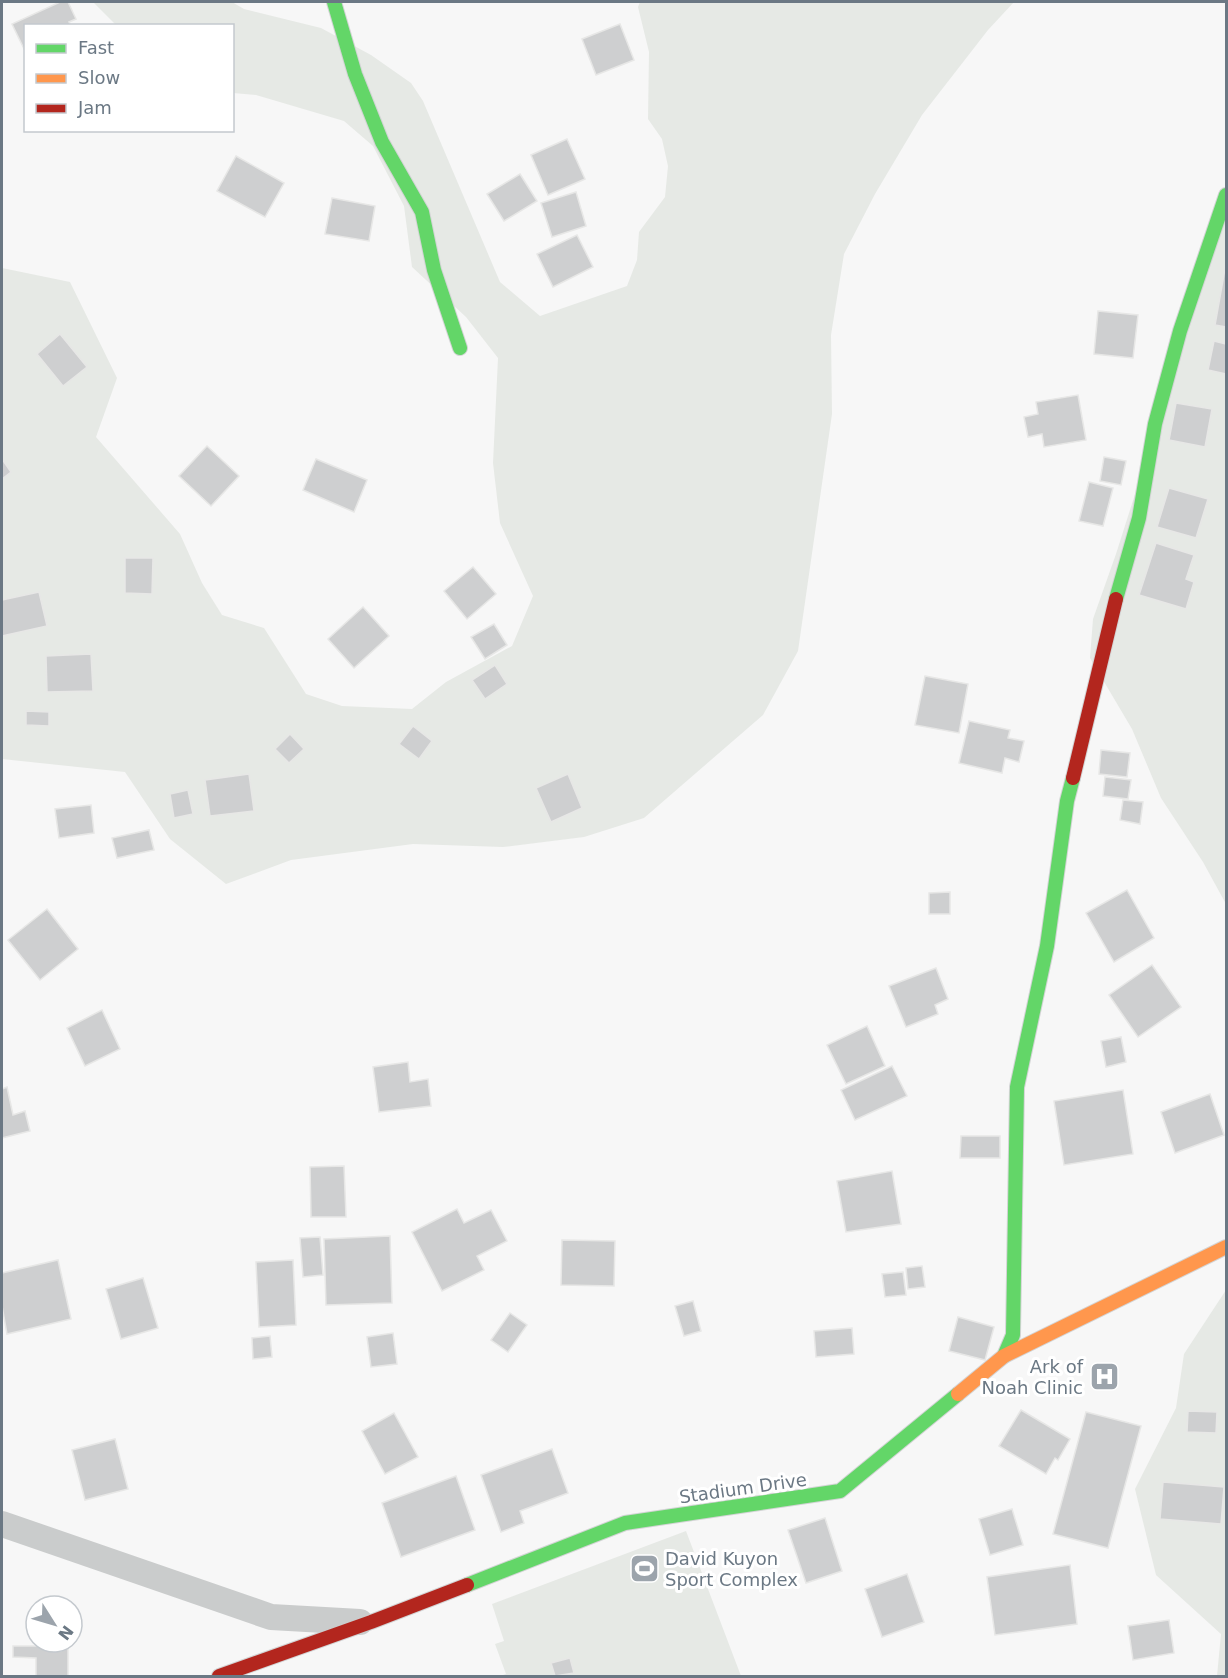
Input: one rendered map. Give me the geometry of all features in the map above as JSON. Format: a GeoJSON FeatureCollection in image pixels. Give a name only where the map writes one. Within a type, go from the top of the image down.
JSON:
{"type":"FeatureCollection","features":[{"type":"Feature","properties":{"kind":"street"},"geometry":{"type":"LineString","coordinates":[[334,2],[355,74],[382,142],[423,212],[434,270],[460,348]]}},
{"type":"Feature","properties":{"kind":"street"},"geometry":{"type":"LineString","coordinates":[[1004,1356],[1013,1335],[1017,1087],[1047,946],[1067,801],[1110,621],[1138,518],[1155,424],[1180,332],[1227,195]]}},
{"type":"Feature","properties":{"kind":"street","name":"Stadium Drive"},"geometry":{"type":"LineString","coordinates":[[219,1677],[371,1622],[625,1523],[840,1491],[1004,1356],[1227,1247]]}},
{"type":"Feature","properties":{"kind":"street"},"geometry":{"type":"LineString","coordinates":[[2,1524],[270,1617],[371,1622]]}},
{"type":"Feature","properties":{"kind":"shaded area"},"geometry":{"type":"Polygon","coordinates":[[[93,2],[232,2],[244,9],[321,28],[371,55],[411,83],[423,101],[500,282],[540,316],[627,286],[637,260],[639,232],[665,197],[668,166],[662,139],[648,119],[649,52],[638,7],[640,2],[1014,2],[988,30],[922,115],[875,194],[844,254],[831,335],[832,414],[798,651],[763,715],[644,818],[584,837],[503,847],[413,844],[291,860],[226,884],[170,839],[125,772],[2,759],[2,268],[70,282],[117,378],[96,437],[180,534],[202,583],[222,615],[264,628],[306,694],[342,706],[412,709],[446,682],[512,646],[533,596],[500,523],[493,463],[498,358],[466,317],[412,267],[404,206],[373,146],[344,121],[256,95],[234,93],[234,24],[115,24],[93,2]]]}},
{"type":"Feature","properties":{"kind":"shaded area"},"geometry":{"type":"Polygon","coordinates":[[[1226,208],[1226,904],[1203,862],[1161,798],[1132,729],[1090,658],[1093,619],[1116,554],[1226,208]]]}},
{"type":"Feature","properties":{"kind":"shaded area"},"geometry":{"type":"Polygon","coordinates":[[[1226,1290],[1226,1676],[1217,1676],[1221,1634],[1156,1575],[1135,1489],[1176,1408],[1184,1354],[1226,1290]]]}},
{"type":"Feature","properties":{"kind":"shaded area","name":"David Kuyon Sport Complex"},"geometry":{"type":"Polygon","coordinates":[[[686,1531],[741,1676],[500,1676],[506,1674],[495,1644],[504,1641],[492,1604],[686,1531]]]}},
{"type":"Feature","properties":{"kind":"building"},"geometry":{"type":"Polygon","coordinates":[[[60,2],[68,2],[76,19],[69,22],[70,24],[24,24],[24,49],[12,24],[60,2]]]}},
{"type":"Feature","properties":{"kind":"building"},"geometry":{"type":"Polygon","coordinates":[[[620,24],[634,60],[596,75],[582,39],[620,24]]]}},
{"type":"Feature","properties":{"kind":"building"},"geometry":{"type":"Polygon","coordinates":[[[567,139],[585,179],[548,195],[531,155],[567,139]]]}},
{"type":"Feature","properties":{"kind":"building"},"geometry":{"type":"Polygon","coordinates":[[[236,156],[284,183],[265,217],[217,191],[236,156]]]}},
{"type":"Feature","properties":{"kind":"building"},"geometry":{"type":"Polygon","coordinates":[[[520,174],[537,201],[504,221],[487,194],[520,174]]]}},
{"type":"Feature","properties":{"kind":"building"},"geometry":{"type":"Polygon","coordinates":[[[576,192],[586,226],[552,237],[541,203],[576,192]]]}},
{"type":"Feature","properties":{"kind":"building"},"geometry":{"type":"Polygon","coordinates":[[[332,198],[375,206],[369,241],[325,234],[332,198]]]}},
{"type":"Feature","properties":{"kind":"building"},"geometry":{"type":"Polygon","coordinates":[[[577,235],[593,267],[553,287],[537,254],[577,235]]]}},
{"type":"Feature","properties":{"kind":"building"},"geometry":{"type":"Polygon","coordinates":[[[1226,263],[1226,327],[1215,325],[1226,263]]]}},
{"type":"Feature","properties":{"kind":"building"},"geometry":{"type":"Polygon","coordinates":[[[1098,311],[1138,315],[1133,358],[1094,354],[1098,311]]]}},
{"type":"Feature","properties":{"kind":"building"},"geometry":{"type":"Polygon","coordinates":[[[60,334],[87,367],[63,386],[37,354],[60,334]]]}},
{"type":"Feature","properties":{"kind":"building"},"geometry":{"type":"Polygon","coordinates":[[[1214,341],[1226,344],[1226,374],[1208,370],[1214,341]]]}},
{"type":"Feature","properties":{"kind":"building"},"geometry":{"type":"Polygon","coordinates":[[[1078,395],[1086,440],[1044,447],[1042,434],[1028,437],[1024,417],[1038,414],[1036,402],[1078,395]]]}},
{"type":"Feature","properties":{"kind":"building"},"geometry":{"type":"Polygon","coordinates":[[[1176,403],[1212,409],[1205,447],[1169,440],[1176,403]]]}},
{"type":"Feature","properties":{"kind":"building"},"geometry":{"type":"Polygon","coordinates":[[[207,446],[239,476],[211,506],[179,476],[207,446]]]}},
{"type":"Feature","properties":{"kind":"building"},"geometry":{"type":"Polygon","coordinates":[[[1104,457],[1126,461],[1121,485],[1100,481],[1104,457]]]}},
{"type":"Feature","properties":{"kind":"building"},"geometry":{"type":"Polygon","coordinates":[[[2,459],[11,472],[2,479],[2,459]]]}},
{"type":"Feature","properties":{"kind":"building"},"geometry":{"type":"Polygon","coordinates":[[[316,459],[367,480],[354,512],[303,490],[316,459]]]}},
{"type":"Feature","properties":{"kind":"building"},"geometry":{"type":"Polygon","coordinates":[[[1089,482],[1113,488],[1103,526],[1079,521],[1089,482]]]}},
{"type":"Feature","properties":{"kind":"building"},"geometry":{"type":"Polygon","coordinates":[[[1169,488],[1208,499],[1196,538],[1157,527],[1169,488]]]}},
{"type":"Feature","properties":{"kind":"building"},"geometry":{"type":"Polygon","coordinates":[[[1156,543],[1194,555],[1186,579],[1194,582],[1186,609],[1139,595],[1156,543]]]}},
{"type":"Feature","properties":{"kind":"building"},"geometry":{"type":"Polygon","coordinates":[[[125,558],[153,558],[152,594],[125,593],[125,558]]]}},
{"type":"Feature","properties":{"kind":"building"},"geometry":{"type":"Polygon","coordinates":[[[473,567],[496,594],[467,619],[444,591],[473,567]]]}},
{"type":"Feature","properties":{"kind":"building"},"geometry":{"type":"Polygon","coordinates":[[[39,592],[47,626],[2,636],[2,600],[39,592]]]}},
{"type":"Feature","properties":{"kind":"building"},"geometry":{"type":"Polygon","coordinates":[[[363,607],[389,636],[354,668],[328,639],[363,607]]]}},
{"type":"Feature","properties":{"kind":"building"},"geometry":{"type":"Polygon","coordinates":[[[494,624],[507,645],[485,659],[471,637],[494,624]]]}},
{"type":"Feature","properties":{"kind":"building"},"geometry":{"type":"Polygon","coordinates":[[[91,654],[93,691],[47,692],[46,656],[91,654]]]}},
{"type":"Feature","properties":{"kind":"building"},"geometry":{"type":"Polygon","coordinates":[[[495,665],[507,684],[485,699],[472,680],[495,665]]]}},
{"type":"Feature","properties":{"kind":"building"},"geometry":{"type":"Polygon","coordinates":[[[925,676],[968,684],[959,733],[915,725],[925,676]]]}},
{"type":"Feature","properties":{"kind":"building"},"geometry":{"type":"Polygon","coordinates":[[[26,711],[49,712],[49,726],[26,725],[26,711]]]}},
{"type":"Feature","properties":{"kind":"building"},"geometry":{"type":"Polygon","coordinates":[[[969,721],[1010,730],[1008,738],[1024,741],[1019,762],[1005,758],[1002,773],[959,763],[969,721]]]}},
{"type":"Feature","properties":{"kind":"building"},"geometry":{"type":"Polygon","coordinates":[[[413,726],[432,741],[419,759],[399,744],[413,726]]]}},
{"type":"Feature","properties":{"kind":"building"},"geometry":{"type":"Polygon","coordinates":[[[290,734],[304,749],[289,763],[275,749],[290,734]]]}},
{"type":"Feature","properties":{"kind":"building"},"geometry":{"type":"Polygon","coordinates":[[[1101,750],[1130,753],[1127,777],[1099,774],[1101,750]]]}},
{"type":"Feature","properties":{"kind":"building"},"geometry":{"type":"Polygon","coordinates":[[[249,774],[254,811],[210,816],[205,780],[249,774]]]}},
{"type":"Feature","properties":{"kind":"building"},"geometry":{"type":"Polygon","coordinates":[[[568,774],[582,808],[551,822],[536,788],[568,774]]]}},
{"type":"Feature","properties":{"kind":"building"},"geometry":{"type":"Polygon","coordinates":[[[1105,777],[1131,780],[1128,799],[1103,796],[1105,777]]]}},
{"type":"Feature","properties":{"kind":"building"},"geometry":{"type":"Polygon","coordinates":[[[188,790],[193,814],[174,818],[170,794],[188,790]]]}},
{"type":"Feature","properties":{"kind":"building"},"geometry":{"type":"Polygon","coordinates":[[[1123,800],[1143,802],[1140,824],[1120,820],[1123,800]]]}},
{"type":"Feature","properties":{"kind":"building"},"geometry":{"type":"Polygon","coordinates":[[[91,805],[94,833],[59,838],[55,809],[91,805]]]}},
{"type":"Feature","properties":{"kind":"building"},"geometry":{"type":"Polygon","coordinates":[[[149,830],[154,850],[117,858],[112,838],[149,830]]]}},
{"type":"Feature","properties":{"kind":"building"},"geometry":{"type":"Polygon","coordinates":[[[1127,890],[1154,938],[1114,962],[1086,913],[1127,890]]]}},
{"type":"Feature","properties":{"kind":"building"},"geometry":{"type":"Polygon","coordinates":[[[950,892],[950,914],[929,914],[929,893],[950,892]]]}},
{"type":"Feature","properties":{"kind":"building"},"geometry":{"type":"Polygon","coordinates":[[[47,909],[78,949],[40,980],[8,940],[47,909]]]}},
{"type":"Feature","properties":{"kind":"building"},"geometry":{"type":"Polygon","coordinates":[[[1152,965],[1181,1007],[1138,1037],[1109,995],[1152,965]]]}},
{"type":"Feature","properties":{"kind":"building"},"geometry":{"type":"Polygon","coordinates":[[[936,968],[948,999],[935,1005],[938,1014],[906,1027],[889,986],[936,968]]]}},
{"type":"Feature","properties":{"kind":"building"},"geometry":{"type":"Polygon","coordinates":[[[102,1010],[120,1049],[85,1066],[67,1028],[102,1010]]]}},
{"type":"Feature","properties":{"kind":"building"},"geometry":{"type":"Polygon","coordinates":[[[867,1026],[885,1066],[846,1084],[827,1045],[867,1026]]]}},
{"type":"Feature","properties":{"kind":"building"},"geometry":{"type":"Polygon","coordinates":[[[1121,1037],[1126,1062],[1106,1067],[1101,1041],[1121,1037]]]}},
{"type":"Feature","properties":{"kind":"building"},"geometry":{"type":"Polygon","coordinates":[[[408,1062],[410,1082],[428,1079],[431,1106],[379,1112],[373,1067],[408,1062]]]}},
{"type":"Feature","properties":{"kind":"building"},"geometry":{"type":"Polygon","coordinates":[[[892,1066],[907,1096],[855,1120],[841,1090],[892,1066]]]}},
{"type":"Feature","properties":{"kind":"building"},"geometry":{"type":"Polygon","coordinates":[[[7,1087],[13,1115],[25,1111],[30,1131],[2,1138],[2,1089],[7,1087]]]}},
{"type":"Feature","properties":{"kind":"building"},"geometry":{"type":"Polygon","coordinates":[[[1123,1090],[1133,1154],[1064,1165],[1054,1101],[1123,1090]]]}},
{"type":"Feature","properties":{"kind":"building"},"geometry":{"type":"Polygon","coordinates":[[[1210,1094],[1224,1135],[1175,1153],[1161,1112],[1210,1094]]]}},
{"type":"Feature","properties":{"kind":"building"},"geometry":{"type":"Polygon","coordinates":[[[961,1136],[1000,1136],[1000,1158],[960,1158],[961,1136]]]}},
{"type":"Feature","properties":{"kind":"building"},"geometry":{"type":"Polygon","coordinates":[[[344,1166],[346,1217],[311,1217],[310,1167],[344,1166]]]}},
{"type":"Feature","properties":{"kind":"building"},"geometry":{"type":"Polygon","coordinates":[[[892,1171],[901,1224],[846,1232],[837,1181],[892,1171]]]}},
{"type":"Feature","properties":{"kind":"building"},"geometry":{"type":"Polygon","coordinates":[[[457,1209],[464,1223],[491,1210],[507,1241],[477,1256],[484,1270],[442,1291],[412,1232],[457,1209]]]}},
{"type":"Feature","properties":{"kind":"building"},"geometry":{"type":"Polygon","coordinates":[[[390,1236],[392,1303],[326,1305],[324,1239],[390,1236]]]}},
{"type":"Feature","properties":{"kind":"building"},"geometry":{"type":"Polygon","coordinates":[[[320,1237],[323,1275],[303,1277],[300,1238],[320,1237]]]}},
{"type":"Feature","properties":{"kind":"building"},"geometry":{"type":"Polygon","coordinates":[[[562,1240],[615,1241],[614,1286],[561,1285],[562,1240]]]}},
{"type":"Feature","properties":{"kind":"building"},"geometry":{"type":"Polygon","coordinates":[[[58,1260],[71,1319],[7,1334],[2,1306],[2,1273],[58,1260]]]}},
{"type":"Feature","properties":{"kind":"building"},"geometry":{"type":"Polygon","coordinates":[[[293,1260],[296,1325],[259,1327],[256,1262],[293,1260]]]}},
{"type":"Feature","properties":{"kind":"building"},"geometry":{"type":"Polygon","coordinates":[[[922,1266],[925,1287],[908,1289],[906,1268],[922,1266]]]}},
{"type":"Feature","properties":{"kind":"building"},"geometry":{"type":"Polygon","coordinates":[[[903,1272],[906,1295],[885,1297],[882,1274],[903,1272]]]}},
{"type":"Feature","properties":{"kind":"building"},"geometry":{"type":"Polygon","coordinates":[[[143,1278],[158,1328],[121,1339],[106,1289],[143,1278]]]}},
{"type":"Feature","properties":{"kind":"building"},"geometry":{"type":"Polygon","coordinates":[[[693,1301],[701,1331],[684,1336],[675,1306],[693,1301]]]}},
{"type":"Feature","properties":{"kind":"building"},"geometry":{"type":"Polygon","coordinates":[[[510,1313],[527,1325],[508,1352],[491,1340],[510,1313]]]}},
{"type":"Feature","properties":{"kind":"building"},"geometry":{"type":"Polygon","coordinates":[[[958,1317],[994,1327],[985,1360],[949,1351],[958,1317]]]}},
{"type":"Feature","properties":{"kind":"building"},"geometry":{"type":"Polygon","coordinates":[[[852,1328],[854,1354],[816,1357],[814,1331],[852,1328]]]}},
{"type":"Feature","properties":{"kind":"building"},"geometry":{"type":"Polygon","coordinates":[[[393,1333],[397,1364],[371,1367],[367,1337],[393,1333]]]}},
{"type":"Feature","properties":{"kind":"building"},"geometry":{"type":"Polygon","coordinates":[[[270,1336],[272,1357],[253,1359],[252,1338],[270,1336]]]}},
{"type":"Feature","properties":{"kind":"building"},"geometry":{"type":"Polygon","coordinates":[[[1021,1410],[1070,1439],[1058,1460],[1055,1458],[1046,1474],[999,1446],[1021,1410]]]}},
{"type":"Feature","properties":{"kind":"building"},"geometry":{"type":"Polygon","coordinates":[[[1188,1411],[1217,1412],[1216,1433],[1187,1432],[1188,1411]]]}},
{"type":"Feature","properties":{"kind":"building"},"geometry":{"type":"Polygon","coordinates":[[[1086,1412],[1141,1426],[1108,1548],[1053,1534],[1086,1412]]]}},
{"type":"Feature","properties":{"kind":"building"},"geometry":{"type":"Polygon","coordinates":[[[394,1413],[418,1457],[385,1474],[362,1431],[394,1413]]]}},
{"type":"Feature","properties":{"kind":"building"},"geometry":{"type":"Polygon","coordinates":[[[115,1439],[128,1489],[85,1500],[72,1450],[115,1439]]]}},
{"type":"Feature","properties":{"kind":"building"},"geometry":{"type":"Polygon","coordinates":[[[552,1449],[568,1493],[520,1511],[524,1523],[501,1532],[481,1475],[552,1449]]]}},
{"type":"Feature","properties":{"kind":"building"},"geometry":{"type":"Polygon","coordinates":[[[456,1476],[475,1530],[401,1557],[382,1503],[456,1476]]]}},
{"type":"Feature","properties":{"kind":"building"},"geometry":{"type":"Polygon","coordinates":[[[1163,1482],[1224,1487],[1221,1524],[1160,1519],[1163,1482]]]}},
{"type":"Feature","properties":{"kind":"building"},"geometry":{"type":"Polygon","coordinates":[[[1012,1509],[1023,1545],[990,1555],[979,1519],[1012,1509]]]}},
{"type":"Feature","properties":{"kind":"building"},"geometry":{"type":"Polygon","coordinates":[[[825,1518],[842,1571],[806,1583],[788,1530],[825,1518]]]}},
{"type":"Feature","properties":{"kind":"building"},"geometry":{"type":"Polygon","coordinates":[[[1070,1565],[1077,1624],[995,1635],[987,1577],[1070,1565]]]}},
{"type":"Feature","properties":{"kind":"building"},"geometry":{"type":"Polygon","coordinates":[[[907,1574],[924,1622],[882,1637],[865,1589],[907,1574]]]}},
{"type":"Feature","properties":{"kind":"building"},"geometry":{"type":"Polygon","coordinates":[[[1169,1620],[1174,1653],[1133,1660],[1128,1626],[1169,1620]]]}},
{"type":"Feature","properties":{"kind":"building"},"geometry":{"type":"Polygon","coordinates":[[[13,1646],[24,1646],[24,1654],[68,1654],[68,1676],[36,1676],[36,1658],[13,1657],[13,1646]]]}},
{"type":"Feature","properties":{"kind":"building"},"geometry":{"type":"Polygon","coordinates":[[[570,1658],[574,1673],[555,1676],[551,1663],[570,1658]]]}},
{"type":"Feature","properties":{"kind":"traffic: fast"},"geometry":{"type":"LineString","coordinates":[[334,2],[355,74],[382,142],[422,212],[434,270],[460,348]]}},
{"type":"Feature","properties":{"kind":"traffic: fast"},"geometry":{"type":"LineString","coordinates":[[1116,599],[1139,518],[1155,424],[1180,331],[1226,195]]}},
{"type":"Feature","properties":{"kind":"traffic: fast"},"geometry":{"type":"LineString","coordinates":[[1004,1356],[1013,1335],[1017,1087],[1047,946],[1067,801],[1073,778]]}},
{"type":"Feature","properties":{"kind":"traffic: fast"},"geometry":{"type":"LineString","coordinates":[[467,1585],[625,1523],[840,1491],[958,1394]]}},
{"type":"Feature","properties":{"kind":"traffic: slow"},"geometry":{"type":"LineString","coordinates":[[958,1394],[1004,1356],[1226,1247]]}},
{"type":"Feature","properties":{"kind":"traffic: jam"},"geometry":{"type":"LineString","coordinates":[[1073,778],[1116,599]]}},
{"type":"Feature","properties":{"kind":"traffic: jam"},"geometry":{"type":"LineString","coordinates":[[219,1676],[467,1585]]}},
{"type":"Feature","properties":{"kind":"place","name":"Ark of Noah Clinic"},"geometry":{"type":"Point","coordinates":[1104,1376]}},
{"type":"Feature","properties":{"kind":"place","name":"David Kuyon Sport Complex"},"geometry":{"type":"Point","coordinates":[644,1568]}}]}
